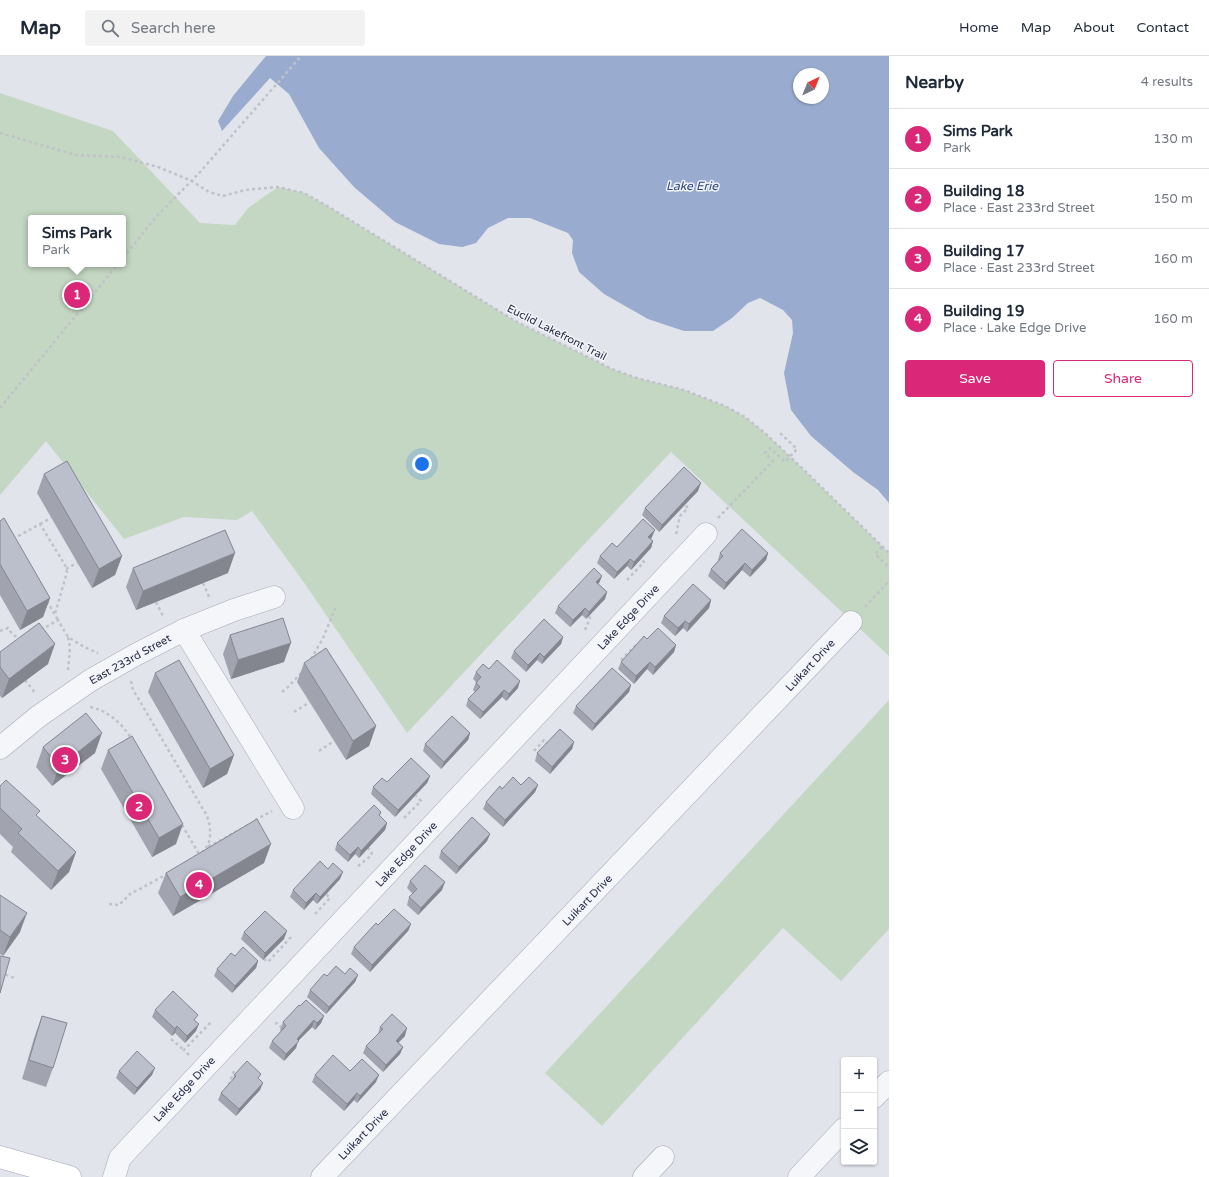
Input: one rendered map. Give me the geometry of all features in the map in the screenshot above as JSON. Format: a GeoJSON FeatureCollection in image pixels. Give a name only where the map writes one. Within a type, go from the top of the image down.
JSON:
{"type":"FeatureCollection","features":[{"type":"Feature","properties":{"kind":"main road"},"geometry":{"type":"LineString","coordinates":[[0,1157],[33,1172],[70,1177]]}},
{"type":"Feature","properties":{"kind":"street","name":"Lake Edge Drive"},"geometry":{"type":"LineString","coordinates":[[114,1177],[120,1158],[706,534]]}},
{"type":"Feature","properties":{"kind":"street","name":"East 233rd Street"},"geometry":{"type":"LineString","coordinates":[[0,748],[39,716],[91,680],[137,654],[175,627],[234,610],[274,596]]}},
{"type":"Feature","properties":{"kind":"street","name":"Luikart Drive"},"geometry":{"type":"LineString","coordinates":[[322,1177],[850,622]]}},
{"type":"Feature","properties":{"kind":"street"},"geometry":{"type":"LineString","coordinates":[[175,627],[291,805]]}},
{"type":"Feature","properties":{"kind":"street"},"geometry":{"type":"LineString","coordinates":[[877,1095],[889,1082]]}},
{"type":"Feature","properties":{"kind":"street"},"geometry":{"type":"LineString","coordinates":[[799,1177],[841,1132]]}},
{"type":"Feature","properties":{"kind":"street"},"geometry":{"type":"LineString","coordinates":[[644,1177],[663,1157]]}},
{"type":"Feature","properties":{"kind":"path"},"geometry":{"type":"LineString","coordinates":[[126,254],[156,218],[201,171],[300,56]]}},
{"type":"Feature","properties":{"kind":"path","name":"Euclid Lakefront Trail"},"geometry":{"type":"LineString","coordinates":[[0,133],[76,155],[121,157],[158,166],[192,181],[210,192],[223,196],[244,190],[278,187],[304,193],[517,322],[612,369],[638,378],[684,390],[725,406],[745,417],[766,434],[889,553]]}},
{"type":"Feature","properties":{"kind":"path"},"geometry":{"type":"LineString","coordinates":[[0,408],[116,267]]}},
{"type":"Feature","properties":{"kind":"path"},"geometry":{"type":"LineString","coordinates":[[706,534],[707,529],[773,461],[765,453],[770,448],[785,462],[797,450],[778,432]]}},
{"type":"Feature","properties":{"kind":"path"},"geometry":{"type":"LineString","coordinates":[[676,536],[680,516],[688,508],[685,505]]}},
{"type":"Feature","properties":{"kind":"path"},"geometry":{"type":"LineString","coordinates":[[8,537],[12,540],[51,518]]}},
{"type":"Feature","properties":{"kind":"path"},"geometry":{"type":"LineString","coordinates":[[40,524],[66,569],[55,614]]}},
{"type":"Feature","properties":{"kind":"path"},"geometry":{"type":"LineString","coordinates":[[882,547],[875,554],[889,568]]}},
{"type":"Feature","properties":{"kind":"path"},"geometry":{"type":"LineString","coordinates":[[626,580],[644,562],[641,559]]}},
{"type":"Feature","properties":{"kind":"path"},"geometry":{"type":"LineString","coordinates":[[66,569],[77,563]]}},
{"type":"Feature","properties":{"kind":"path"},"geometry":{"type":"LineString","coordinates":[[850,622],[889,581]]}},
{"type":"Feature","properties":{"kind":"path"},"geometry":{"type":"LineString","coordinates":[[203,583],[212,605]]}},
{"type":"Feature","properties":{"kind":"path"},"geometry":{"type":"LineString","coordinates":[[47,601],[68,637],[70,661],[66,676]]}},
{"type":"Feature","properties":{"kind":"path"},"geometry":{"type":"LineString","coordinates":[[156,602],[175,627]]}},
{"type":"Feature","properties":{"kind":"path"},"geometry":{"type":"LineString","coordinates":[[309,662],[323,638],[336,607]]}},
{"type":"Feature","properties":{"kind":"path"},"geometry":{"type":"LineString","coordinates":[[585,630],[590,618],[589,616]]}},
{"type":"Feature","properties":{"kind":"path"},"geometry":{"type":"LineString","coordinates":[[40,630],[58,620]]}},
{"type":"Feature","properties":{"kind":"path"},"geometry":{"type":"LineString","coordinates":[[0,631],[8,628],[16,637],[23,639]]}},
{"type":"Feature","properties":{"kind":"path"},"geometry":{"type":"LineString","coordinates":[[68,637],[84,647],[101,654]]}},
{"type":"Feature","properties":{"kind":"path"},"geometry":{"type":"LineString","coordinates":[[621,660],[636,645],[638,647]]}},
{"type":"Feature","properties":{"kind":"path"},"geometry":{"type":"LineString","coordinates":[[282,692],[305,668]]}},
{"type":"Feature","properties":{"kind":"path"},"geometry":{"type":"LineString","coordinates":[[131,676],[133,690],[207,816],[210,832],[208,846]]}},
{"type":"Feature","properties":{"kind":"path"},"geometry":{"type":"LineString","coordinates":[[25,680],[40,700]]}},
{"type":"Feature","properties":{"kind":"path"},"geometry":{"type":"LineString","coordinates":[[294,712],[310,702]]}},
{"type":"Feature","properties":{"kind":"path"},"geometry":{"type":"LineString","coordinates":[[88,706],[104,711],[112,716],[125,729],[135,744]]}},
{"type":"Feature","properties":{"kind":"path"},"geometry":{"type":"LineString","coordinates":[[534,750],[544,740],[549,745]]}},
{"type":"Feature","properties":{"kind":"path"},"geometry":{"type":"LineString","coordinates":[[319,751],[334,741]]}},
{"type":"Feature","properties":{"kind":"path"},"geometry":{"type":"LineString","coordinates":[[404,818],[421,801],[416,796]]}},
{"type":"Feature","properties":{"kind":"path"},"geometry":{"type":"LineString","coordinates":[[194,857],[208,846],[291,805]]}},
{"type":"Feature","properties":{"kind":"path"},"geometry":{"type":"LineString","coordinates":[[180,821],[199,854]]}},
{"type":"Feature","properties":{"kind":"path"},"geometry":{"type":"LineString","coordinates":[[212,845],[215,851]]}},
{"type":"Feature","properties":{"kind":"path"},"geometry":{"type":"LineString","coordinates":[[358,866],[372,854],[368,848]]}},
{"type":"Feature","properties":{"kind":"path"},"geometry":{"type":"LineString","coordinates":[[109,904],[119,905],[131,893],[172,871]]}},
{"type":"Feature","properties":{"kind":"path"},"geometry":{"type":"LineString","coordinates":[[315,914],[330,898],[326,894]]}},
{"type":"Feature","properties":{"kind":"path"},"geometry":{"type":"LineString","coordinates":[[264,959],[268,962],[292,936]]}},
{"type":"Feature","properties":{"kind":"path"},"geometry":{"type":"LineString","coordinates":[[0,972],[14,978]]}},
{"type":"Feature","properties":{"kind":"path"},"geometry":{"type":"LineString","coordinates":[[271,1028],[277,1023],[282,1028]]}},
{"type":"Feature","properties":{"kind":"path"},"geometry":{"type":"LineString","coordinates":[[171,1039],[184,1050]]}},
{"type":"Feature","properties":{"kind":"path"},"geometry":{"type":"LineString","coordinates":[[230,1086],[229,1084],[234,1071]]}},
{"type":"Feature","properties":{"kind":"green space"},"geometry":{"type":"Polygon","coordinates":[[[0,93],[113,131],[200,223],[235,225],[248,208],[278,187],[304,193],[517,322],[612,369],[637,378],[684,390],[725,406],[745,417],[766,434],[889,553],[889,656],[671,452],[407,733],[305,584],[252,511],[237,520],[184,517],[124,539],[46,441],[0,495],[0,93]]]}},
{"type":"Feature","properties":{"kind":"green space"},"geometry":{"type":"Polygon","coordinates":[[[889,700],[889,929],[841,981],[783,928],[602,1126],[545,1073],[889,700]]]}},
{"type":"Feature","properties":{"kind":"water","name":"Lake Erie"},"geometry":{"type":"Polygon","coordinates":[[[266,56],[889,56],[889,503],[878,490],[853,472],[811,436],[791,410],[784,373],[793,333],[792,320],[783,310],[760,298],[748,303],[732,318],[713,331],[684,331],[648,319],[604,294],[579,272],[572,253],[573,240],[568,233],[530,218],[508,218],[488,228],[476,243],[462,247],[439,244],[395,222],[354,187],[319,148],[289,94],[270,78],[222,131],[218,121],[233,96],[266,56]]]}},
{"type":"Feature","properties":{"kind":"building"},"geometry":{"type":"Polygon","coordinates":[[[67,461],[122,556],[99,569],[44,474],[67,461]]]}},
{"type":"Feature","properties":{"kind":"building"},"geometry":{"type":"Polygon","coordinates":[[[684,467],[701,483],[662,525],[645,508],[684,467]]]}},
{"type":"Feature","properties":{"kind":"building"},"geometry":{"type":"Polygon","coordinates":[[[4,518],[50,598],[27,611],[0,564],[0,521],[4,518]]]}},
{"type":"Feature","properties":{"kind":"building"},"geometry":{"type":"Polygon","coordinates":[[[643,519],[655,530],[648,537],[653,541],[634,562],[630,559],[617,572],[600,556],[612,543],[617,547],[643,519]]]}},
{"type":"Feature","properties":{"kind":"building"},"geometry":{"type":"Polygon","coordinates":[[[742,529],[768,553],[752,570],[745,563],[726,583],[711,569],[723,556],[720,553],[742,529]]]}},
{"type":"Feature","properties":{"kind":"building"},"geometry":{"type":"Polygon","coordinates":[[[225,530],[235,553],[143,591],[133,568],[225,530]]]}},
{"type":"Feature","properties":{"kind":"building"},"geometry":{"type":"Polygon","coordinates":[[[594,568],[602,576],[596,582],[607,592],[589,612],[585,608],[573,620],[558,606],[594,568]]]}},
{"type":"Feature","properties":{"kind":"building"},"geometry":{"type":"Polygon","coordinates":[[[693,584],[711,600],[689,624],[685,621],[678,628],[664,616],[693,584]]]}},
{"type":"Feature","properties":{"kind":"building"},"geometry":{"type":"Polygon","coordinates":[[[283,618],[291,643],[238,660],[230,635],[283,618]]]}},
{"type":"Feature","properties":{"kind":"building"},"geometry":{"type":"Polygon","coordinates":[[[544,619],[563,637],[544,657],[540,653],[528,665],[514,651],[544,619]]]}},
{"type":"Feature","properties":{"kind":"building"},"geometry":{"type":"Polygon","coordinates":[[[39,623],[55,644],[9,679],[0,667],[0,652],[39,623]]]}},
{"type":"Feature","properties":{"kind":"building"},"geometry":{"type":"Polygon","coordinates":[[[658,628],[676,645],[655,667],[650,662],[636,676],[621,662],[644,636],[647,639],[658,628]]]}},
{"type":"Feature","properties":{"kind":"building"},"geometry":{"type":"Polygon","coordinates":[[[326,648],[376,726],[353,741],[304,663],[326,648]]]}},
{"type":"Feature","properties":{"kind":"building"},"geometry":{"type":"Polygon","coordinates":[[[179,660],[234,755],[210,769],[155,673],[179,660]]]}},
{"type":"Feature","properties":{"kind":"building"},"geometry":{"type":"Polygon","coordinates":[[[497,660],[520,681],[509,694],[504,690],[483,712],[468,699],[480,687],[476,683],[481,677],[476,672],[483,664],[489,669],[497,660]]]}},
{"type":"Feature","properties":{"kind":"building"},"geometry":{"type":"Polygon","coordinates":[[[612,668],[631,685],[595,724],[576,706],[612,668]]]}},
{"type":"Feature","properties":{"kind":"building"},"geometry":{"type":"Polygon","coordinates":[[[86,713],[102,733],[59,767],[43,747],[86,713]]]}},
{"type":"Feature","properties":{"kind":"building"},"geometry":{"type":"Polygon","coordinates":[[[452,716],[470,733],[444,762],[425,744],[452,716]]]}},
{"type":"Feature","properties":{"kind":"building"},"geometry":{"type":"Polygon","coordinates":[[[560,729],[574,742],[552,767],[537,753],[560,729]]]}},
{"type":"Feature","properties":{"kind":"building"},"geometry":{"type":"Polygon","coordinates":[[[132,736],[183,824],[159,838],[108,750],[132,736]]]}},
{"type":"Feature","properties":{"kind":"building"},"geometry":{"type":"Polygon","coordinates":[[[411,758],[430,776],[398,810],[373,787],[382,778],[387,782],[411,758]]]}},
{"type":"Feature","properties":{"kind":"building"},"geometry":{"type":"Polygon","coordinates":[[[513,777],[521,785],[529,777],[538,785],[505,820],[486,802],[500,786],[502,789],[513,777]]]}},
{"type":"Feature","properties":{"kind":"building"},"geometry":{"type":"Polygon","coordinates":[[[6,780],[40,811],[36,815],[76,852],[58,871],[18,833],[22,829],[0,808],[0,786],[6,780]]]}},
{"type":"Feature","properties":{"kind":"building"},"geometry":{"type":"Polygon","coordinates":[[[374,805],[381,812],[379,815],[387,823],[361,851],[358,847],[350,855],[337,843],[374,805]]]}},
{"type":"Feature","properties":{"kind":"building"},"geometry":{"type":"Polygon","coordinates":[[[472,817],[490,834],[459,867],[441,851],[472,817]]]}},
{"type":"Feature","properties":{"kind":"building"},"geometry":{"type":"Polygon","coordinates":[[[257,819],[271,844],[180,897],[166,873],[257,819]]]}},
{"type":"Feature","properties":{"kind":"building"},"geometry":{"type":"Polygon","coordinates":[[[320,861],[328,869],[333,863],[343,872],[320,897],[316,893],[306,903],[293,890],[320,861]]]}},
{"type":"Feature","properties":{"kind":"building"},"geometry":{"type":"Polygon","coordinates":[[[425,865],[445,882],[421,908],[409,897],[417,889],[410,881],[425,865]]]}},
{"type":"Feature","properties":{"kind":"building"},"geometry":{"type":"Polygon","coordinates":[[[0,895],[27,913],[10,937],[0,930],[0,895]]]}},
{"type":"Feature","properties":{"kind":"building"},"geometry":{"type":"Polygon","coordinates":[[[394,909],[411,924],[372,965],[354,947],[376,923],[378,925],[394,909]]]}},
{"type":"Feature","properties":{"kind":"building"},"geometry":{"type":"Polygon","coordinates":[[[265,911],[287,931],[265,953],[244,932],[265,911]]]}},
{"type":"Feature","properties":{"kind":"building"},"geometry":{"type":"Polygon","coordinates":[[[243,947],[258,961],[235,986],[217,969],[231,953],[235,956],[243,947]]]}},
{"type":"Feature","properties":{"kind":"building"},"geometry":{"type":"Polygon","coordinates":[[[0,956],[10,958],[0,993],[0,956]]]}},
{"type":"Feature","properties":{"kind":"building"},"geometry":{"type":"Polygon","coordinates":[[[336,966],[345,974],[350,968],[358,975],[329,1007],[310,990],[324,974],[327,976],[336,966]]]}},
{"type":"Feature","properties":{"kind":"building"},"geometry":{"type":"Polygon","coordinates":[[[173,991],[198,1015],[194,1020],[199,1024],[187,1036],[177,1026],[175,1029],[155,1010],[173,991]]]}},
{"type":"Feature","properties":{"kind":"building"},"geometry":{"type":"Polygon","coordinates":[[[306,1000],[324,1016],[317,1023],[314,1020],[297,1039],[299,1041],[286,1054],[272,1041],[286,1026],[283,1022],[299,1005],[300,1006],[306,1000]]]}},
{"type":"Feature","properties":{"kind":"building"},"geometry":{"type":"Polygon","coordinates":[[[392,1014],[407,1028],[396,1041],[403,1047],[386,1065],[366,1046],[383,1029],[380,1027],[392,1014]]]}},
{"type":"Feature","properties":{"kind":"building"},"geometry":{"type":"Polygon","coordinates":[[[42,1016],[67,1023],[53,1068],[29,1060],[42,1016]]]}},
{"type":"Feature","properties":{"kind":"building"},"geometry":{"type":"Polygon","coordinates":[[[137,1051],[155,1068],[137,1088],[119,1071],[137,1051]]]}},
{"type":"Feature","properties":{"kind":"building"},"geometry":{"type":"Polygon","coordinates":[[[333,1055],[350,1071],[362,1059],[379,1075],[360,1096],[357,1093],[347,1104],[315,1075],[333,1055]]]}},
{"type":"Feature","properties":{"kind":"building"},"geometry":{"type":"Polygon","coordinates":[[[247,1061],[261,1074],[258,1078],[263,1083],[239,1109],[221,1093],[236,1076],[234,1075],[247,1061]]]}},
{"type":"Feature","properties":{"kind":"place","name":"Sims Park"},"geometry":{"type":"Point","coordinates":[77,295]}},
{"type":"Feature","properties":{"kind":"place","name":"Building 17"},"geometry":{"type":"Point","coordinates":[65,760]}},
{"type":"Feature","properties":{"kind":"place","name":"Building 18"},"geometry":{"type":"Point","coordinates":[139,807]}},
{"type":"Feature","properties":{"kind":"place","name":"Building 19"},"geometry":{"type":"Point","coordinates":[199,885]}}]}
